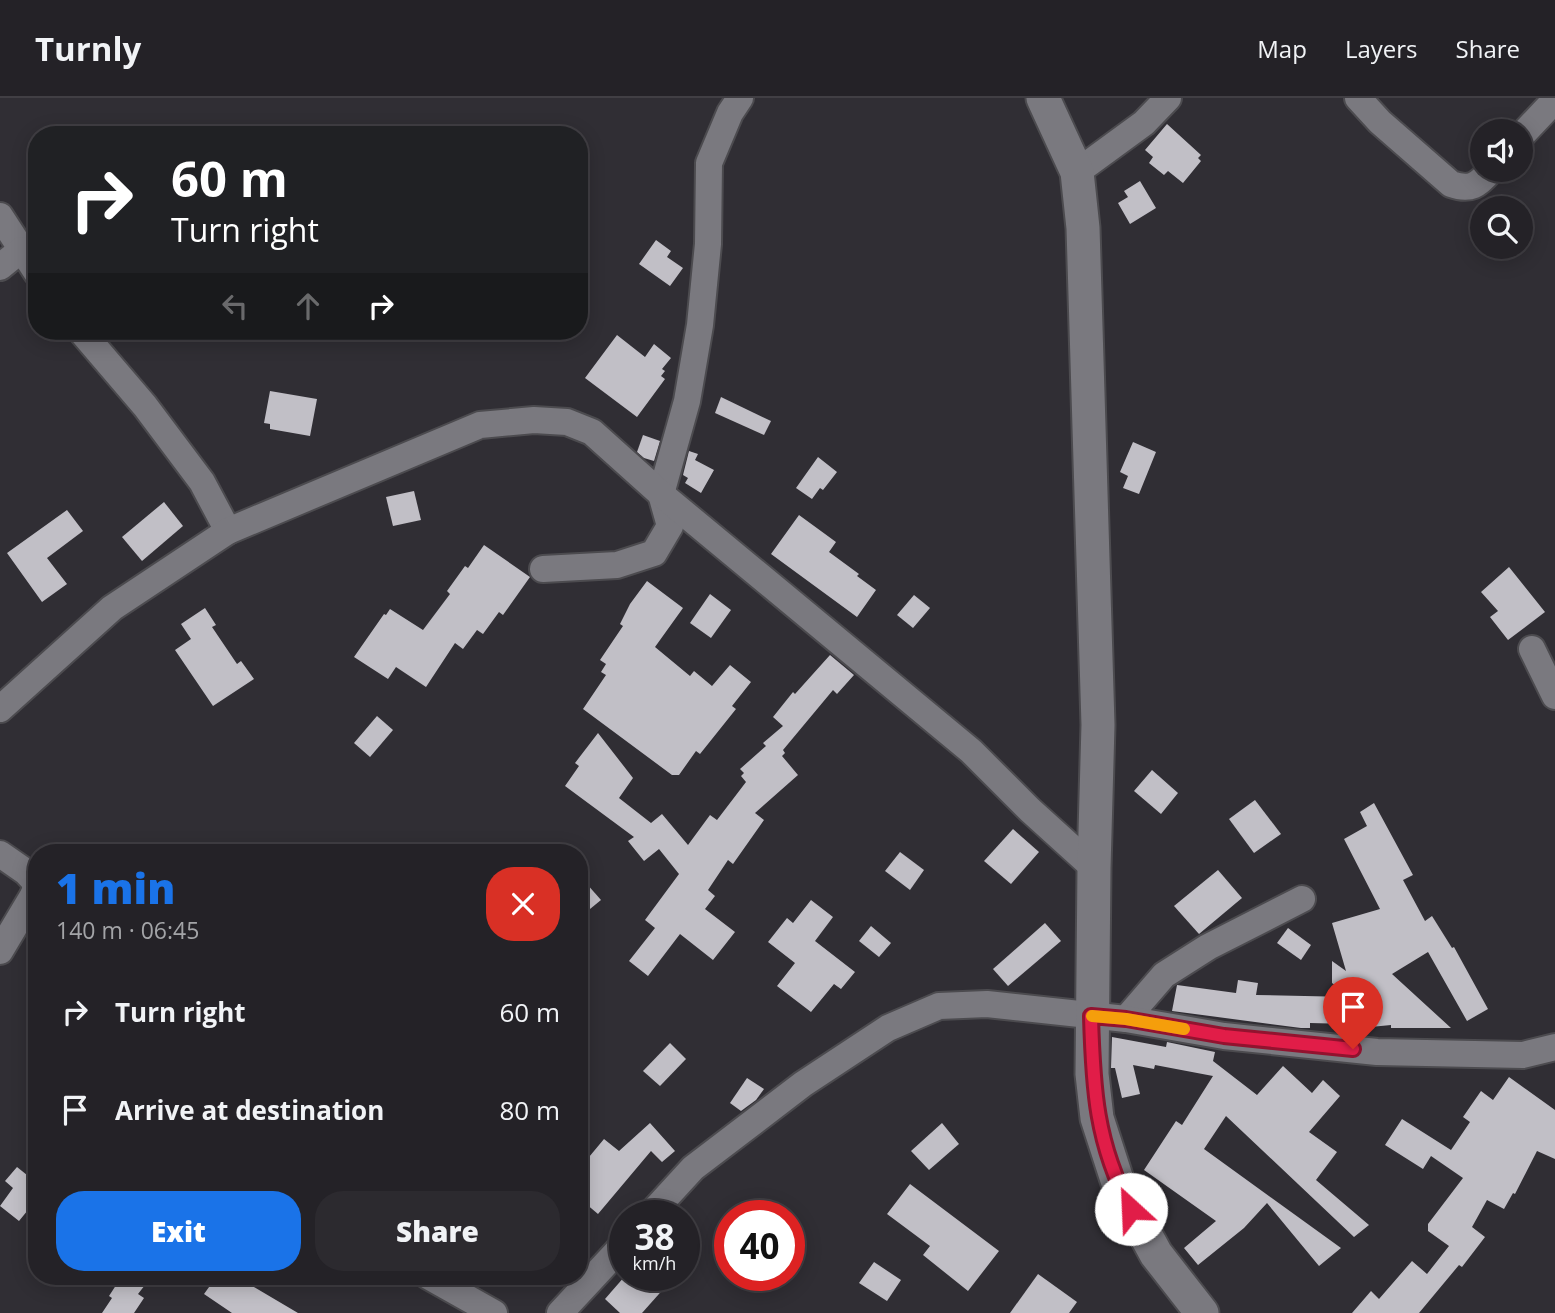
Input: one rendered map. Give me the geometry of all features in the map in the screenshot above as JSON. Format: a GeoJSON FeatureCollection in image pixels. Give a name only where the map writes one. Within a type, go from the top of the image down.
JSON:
{"type":"FeatureCollection","features":[{"type":"Feature","properties":{"kind":"street"},"geometry":{"type":"LineString","coordinates":[[543,569],[617,565],[654,553],[670,526],[661,494],[687,401],[702,312],[708,244],[709,163],[730,113],[740,98]]}},
{"type":"Feature","properties":{"kind":"street"},"geometry":{"type":"LineString","coordinates":[[1043,98],[1077,172],[1084,241],[1098,725],[1091,1016],[1092,1074],[1097,1118],[1119,1186],[1156,1254],[1202,1313]]}},
{"type":"Feature","properties":{"kind":"street"},"geometry":{"type":"LineString","coordinates":[[1077,172],[1144,123],[1168,98]]}},
{"type":"Feature","properties":{"kind":"street"},"geometry":{"type":"LineString","coordinates":[[1358,98],[1380,122],[1451,184],[1463,188],[1480,182]]}},
{"type":"Feature","properties":{"kind":"street"},"geometry":{"type":"LineString","coordinates":[[1533,123],[1555,100]]}},
{"type":"Feature","properties":{"kind":"street"},"geometry":{"type":"LineString","coordinates":[[0,216],[28,260]]}},
{"type":"Feature","properties":{"kind":"street"},"geometry":{"type":"LineString","coordinates":[[0,267],[21,250]]}},
{"type":"Feature","properties":{"kind":"street"},"geometry":{"type":"LineString","coordinates":[[89,340],[145,407],[202,482],[228,531]]}},
{"type":"Feature","properties":{"kind":"street"},"geometry":{"type":"LineString","coordinates":[[0,709],[112,608],[228,531],[480,425],[534,420],[567,422],[592,432],[661,494],[971,751],[1094,868]]}},
{"type":"Feature","properties":{"kind":"street"},"geometry":{"type":"LineString","coordinates":[[1532,649],[1555,696]]}},
{"type":"Feature","properties":{"kind":"street"},"geometry":{"type":"LineString","coordinates":[[0,854],[28,874]]}},
{"type":"Feature","properties":{"kind":"street"},"geometry":{"type":"LineString","coordinates":[[1126,1019],[1164,975],[1208,947],[1302,899]]}},
{"type":"Feature","properties":{"kind":"street"},"geometry":{"type":"LineString","coordinates":[[0,951],[28,913]]}},
{"type":"Feature","properties":{"kind":"street"},"geometry":{"type":"LineString","coordinates":[[664,1200],[693,1168],[803,1084],[888,1028],[939,1006],[987,1004],[1126,1019],[1224,1036],[1377,1052],[1523,1055],[1555,1047]]}},
{"type":"Feature","properties":{"kind":"street"},"geometry":{"type":"LineString","coordinates":[[588,1283],[609,1260]]}},
{"type":"Feature","properties":{"kind":"street"},"geometry":{"type":"LineString","coordinates":[[444,1285],[494,1313]]}},
{"type":"Feature","properties":{"kind":"street"},"geometry":{"type":"LineString","coordinates":[[561,1313],[587,1285]]}},
{"type":"Feature","properties":{"kind":"building"},"geometry":{"type":"Polygon","coordinates":[[[1167,124],[1201,155],[1198,158],[1201,161],[1183,183],[1168,171],[1164,175],[1149,163],[1153,157],[1145,150],[1167,124]]]}},
{"type":"Feature","properties":{"kind":"building"},"geometry":{"type":"Polygon","coordinates":[[[1140,181],[1156,208],[1130,224],[1118,203],[1128,197],[1124,191],[1140,181]]]}},
{"type":"Feature","properties":{"kind":"building"},"geometry":{"type":"Polygon","coordinates":[[[656,240],[671,251],[667,257],[683,268],[670,286],[639,264],[656,240]]]}},
{"type":"Feature","properties":{"kind":"building"},"geometry":{"type":"Polygon","coordinates":[[[617,335],[645,357],[654,344],[671,358],[662,369],[665,371],[661,376],[665,379],[637,417],[585,378],[617,335]]]}},
{"type":"Feature","properties":{"kind":"building"},"geometry":{"type":"Polygon","coordinates":[[[270,391],[317,399],[310,436],[270,429],[270,424],[264,423],[270,391]]]}},
{"type":"Feature","properties":{"kind":"building"},"geometry":{"type":"Polygon","coordinates":[[[721,397],[771,421],[764,435],[715,413],[721,397]]]}},
{"type":"Feature","properties":{"kind":"building"},"geometry":{"type":"Polygon","coordinates":[[[643,435],[660,441],[654,461],[637,452],[643,435]]]}},
{"type":"Feature","properties":{"kind":"building"},"geometry":{"type":"Polygon","coordinates":[[[1133,442],[1156,452],[1139,494],[1123,488],[1128,476],[1120,472],[1133,442]]]}},
{"type":"Feature","properties":{"kind":"building"},"geometry":{"type":"Polygon","coordinates":[[[689,451],[698,454],[695,460],[714,470],[701,493],[685,483],[688,478],[683,475],[689,451]]]}},
{"type":"Feature","properties":{"kind":"building"},"geometry":{"type":"Polygon","coordinates":[[[818,457],[837,472],[812,499],[796,488],[818,457]]]}},
{"type":"Feature","properties":{"kind":"building"},"geometry":{"type":"Polygon","coordinates":[[[414,491],[421,520],[393,526],[386,497],[414,491]]]}},
{"type":"Feature","properties":{"kind":"building"},"geometry":{"type":"Polygon","coordinates":[[[164,502],[183,526],[142,561],[122,537],[164,502]]]}},
{"type":"Feature","properties":{"kind":"building"},"geometry":{"type":"Polygon","coordinates":[[[67,510],[83,531],[47,558],[67,584],[42,602],[7,553],[67,510]]]}},
{"type":"Feature","properties":{"kind":"building"},"geometry":{"type":"Polygon","coordinates":[[[799,515],[836,542],[829,552],[876,590],[857,617],[771,554],[799,515]]]}},
{"type":"Feature","properties":{"kind":"building"},"geometry":{"type":"Polygon","coordinates":[[[484,545],[530,577],[503,615],[499,612],[483,634],[477,630],[463,649],[455,643],[426,687],[396,667],[388,679],[354,657],[390,609],[423,630],[450,594],[447,591],[484,545]]]}},
{"type":"Feature","properties":{"kind":"building"},"geometry":{"type":"Polygon","coordinates":[[[1509,567],[1545,612],[1508,640],[1490,617],[1498,611],[1481,592],[1509,567]]]}},
{"type":"Feature","properties":{"kind":"building"},"geometry":{"type":"Polygon","coordinates":[[[647,581],[683,608],[655,647],[690,676],[694,671],[712,686],[730,665],[751,682],[732,706],[736,709],[700,754],[696,751],[679,775],[672,775],[583,709],[606,675],[601,672],[606,664],[600,660],[623,626],[620,624],[630,604],[647,581]]]}},
{"type":"Feature","properties":{"kind":"building"},"geometry":{"type":"Polygon","coordinates":[[[710,594],[731,610],[711,638],[690,623],[710,594]]]}},
{"type":"Feature","properties":{"kind":"building"},"geometry":{"type":"Polygon","coordinates":[[[914,595],[930,608],[913,628],[897,615],[914,595]]]}},
{"type":"Feature","properties":{"kind":"building"},"geometry":{"type":"Polygon","coordinates":[[[205,608],[216,625],[212,627],[237,664],[241,661],[254,679],[213,706],[175,650],[191,639],[181,624],[205,608]]]}},
{"type":"Feature","properties":{"kind":"building"},"geometry":{"type":"Polygon","coordinates":[[[830,655],[854,675],[837,694],[833,690],[783,750],[785,753],[782,756],[798,775],[755,813],[764,820],[733,864],[728,860],[708,890],[715,896],[705,909],[735,932],[713,960],[680,934],[648,976],[629,961],[655,928],[645,920],[679,874],[659,849],[644,861],[628,841],[634,837],[565,786],[579,766],[575,763],[598,733],[633,778],[619,798],[651,823],[662,814],[688,845],[710,815],[717,820],[746,782],[740,769],[766,746],[763,743],[783,726],[773,717],[793,692],[795,694],[830,655]]]}},
{"type":"Feature","properties":{"kind":"building"},"geometry":{"type":"Polygon","coordinates":[[[377,716],[393,730],[370,757],[354,743],[377,716]]]}},
{"type":"Feature","properties":{"kind":"building"},"geometry":{"type":"Polygon","coordinates":[[[1152,770],[1178,793],[1161,814],[1134,791],[1152,770]]]}},
{"type":"Feature","properties":{"kind":"building"},"geometry":{"type":"Polygon","coordinates":[[[1255,800],[1281,834],[1254,853],[1229,819],[1255,800]]]}},
{"type":"Feature","properties":{"kind":"building"},"geometry":{"type":"Polygon","coordinates":[[[1374,803],[1413,875],[1403,880],[1425,921],[1432,916],[1452,948],[1454,947],[1488,1009],[1467,1021],[1428,952],[1392,974],[1451,1028],[1391,1028],[1391,1025],[1350,1029],[1349,1024],[1310,1023],[1310,1028],[1301,1028],[1172,1011],[1177,985],[1236,993],[1238,980],[1258,983],[1256,995],[1350,997],[1332,983],[1332,961],[1346,971],[1332,923],[1380,909],[1344,839],[1367,826],[1360,812],[1374,803]]]}},
{"type":"Feature","properties":{"kind":"building"},"geometry":{"type":"Polygon","coordinates":[[[1013,829],[1039,852],[1011,884],[984,861],[1013,829]]]}},
{"type":"Feature","properties":{"kind":"building"},"geometry":{"type":"Polygon","coordinates":[[[900,852],[924,870],[910,890],[885,871],[900,852]]]}},
{"type":"Feature","properties":{"kind":"building"},"geometry":{"type":"Polygon","coordinates":[[[1218,870],[1242,898],[1199,934],[1174,906],[1218,870]]]}},
{"type":"Feature","properties":{"kind":"building"},"geometry":{"type":"Polygon","coordinates":[[[588,885],[601,900],[588,911],[588,885]]]}},
{"type":"Feature","properties":{"kind":"building"},"geometry":{"type":"Polygon","coordinates":[[[811,900],[833,917],[815,941],[855,972],[841,989],[834,984],[811,1012],[777,986],[795,963],[768,942],[787,918],[793,923],[811,900]]]}},
{"type":"Feature","properties":{"kind":"building"},"geometry":{"type":"Polygon","coordinates":[[[1045,923],[1061,941],[1008,986],[993,969],[1045,923]]]}},
{"type":"Feature","properties":{"kind":"building"},"geometry":{"type":"Polygon","coordinates":[[[871,926],[891,943],[879,957],[859,941],[871,926]]]}},
{"type":"Feature","properties":{"kind":"building"},"geometry":{"type":"Polygon","coordinates":[[[1288,928],[1311,945],[1301,960],[1277,943],[1288,928]]]}},
{"type":"Feature","properties":{"kind":"building"},"geometry":{"type":"Polygon","coordinates":[[[1112,1037],[1166,1047],[1167,1042],[1215,1052],[1213,1061],[1257,1095],[1283,1066],[1312,1093],[1323,1080],[1340,1096],[1309,1132],[1337,1152],[1316,1180],[1369,1225],[1354,1237],[1226,1116],[1204,1149],[1341,1248],[1319,1266],[1267,1203],[1244,1228],[1198,1265],[1184,1248],[1216,1221],[1144,1170],[1176,1121],[1182,1125],[1213,1076],[1155,1065],[1154,1069],[1133,1065],[1140,1094],[1122,1098],[1115,1068],[1111,1068],[1112,1037]]]}},
{"type":"Feature","properties":{"kind":"building"},"geometry":{"type":"Polygon","coordinates":[[[670,1043],[686,1059],[660,1086],[643,1071],[670,1043]]]}},
{"type":"Feature","properties":{"kind":"building"},"geometry":{"type":"Polygon","coordinates":[[[1509,1077],[1555,1110],[1555,1159],[1537,1151],[1515,1194],[1513,1193],[1504,1209],[1487,1200],[1472,1227],[1485,1237],[1462,1267],[1459,1265],[1419,1313],[1352,1313],[1371,1291],[1379,1299],[1412,1261],[1427,1274],[1449,1246],[1428,1231],[1428,1224],[1463,1178],[1431,1156],[1423,1169],[1385,1145],[1402,1119],[1451,1150],[1470,1122],[1463,1117],[1481,1091],[1493,1100],[1509,1077]]]}},
{"type":"Feature","properties":{"kind":"building"},"geometry":{"type":"Polygon","coordinates":[[[747,1078],[764,1089],[756,1100],[741,1111],[730,1103],[747,1078]]]}},
{"type":"Feature","properties":{"kind":"building"},"geometry":{"type":"Polygon","coordinates":[[[650,1123],[675,1151],[662,1162],[651,1151],[598,1214],[588,1206],[588,1158],[604,1139],[619,1151],[650,1123]]]}},
{"type":"Feature","properties":{"kind":"building"},"geometry":{"type":"Polygon","coordinates":[[[942,1123],[959,1144],[929,1170],[911,1151],[942,1123]]]}},
{"type":"Feature","properties":{"kind":"building"},"geometry":{"type":"Polygon","coordinates":[[[17,1167],[28,1176],[28,1210],[19,1221],[0,1206],[13,1188],[5,1181],[17,1167]]]}},
{"type":"Feature","properties":{"kind":"building"},"geometry":{"type":"Polygon","coordinates":[[[910,1184],[999,1251],[968,1291],[923,1255],[930,1246],[887,1214],[910,1184]]]}},
{"type":"Feature","properties":{"kind":"building"},"geometry":{"type":"Polygon","coordinates":[[[874,1262],[901,1280],[887,1301],[859,1283],[874,1262]]]}},
{"type":"Feature","properties":{"kind":"building"},"geometry":{"type":"Polygon","coordinates":[[[1038,1274],[1077,1302],[1069,1313],[1010,1313],[1038,1274]]]}},
{"type":"Feature","properties":{"kind":"building"},"geometry":{"type":"Polygon","coordinates":[[[116,1285],[145,1285],[138,1294],[144,1298],[134,1313],[102,1313],[112,1298],[109,1296],[116,1285]]]}},
{"type":"Feature","properties":{"kind":"building"},"geometry":{"type":"Polygon","coordinates":[[[210,1285],[251,1285],[298,1313],[232,1313],[204,1294],[210,1285]]]}},
{"type":"Feature","properties":{"kind":"building"},"geometry":{"type":"Polygon","coordinates":[[[612,1291],[662,1291],[642,1313],[620,1313],[605,1299],[612,1291]]]}},
{"type":"Feature","properties":{"kind":"slow traffic"},"geometry":{"type":"LineString","coordinates":[[1092,1016],[1184,1029]]}},
{"type":"Feature","properties":{"kind":"route"},"geometry":{"type":"LineString","coordinates":[[1131,1209],[1119,1186],[1097,1118],[1092,1074],[1091,1016],[1126,1019],[1224,1036],[1353,1049]]}}]}
